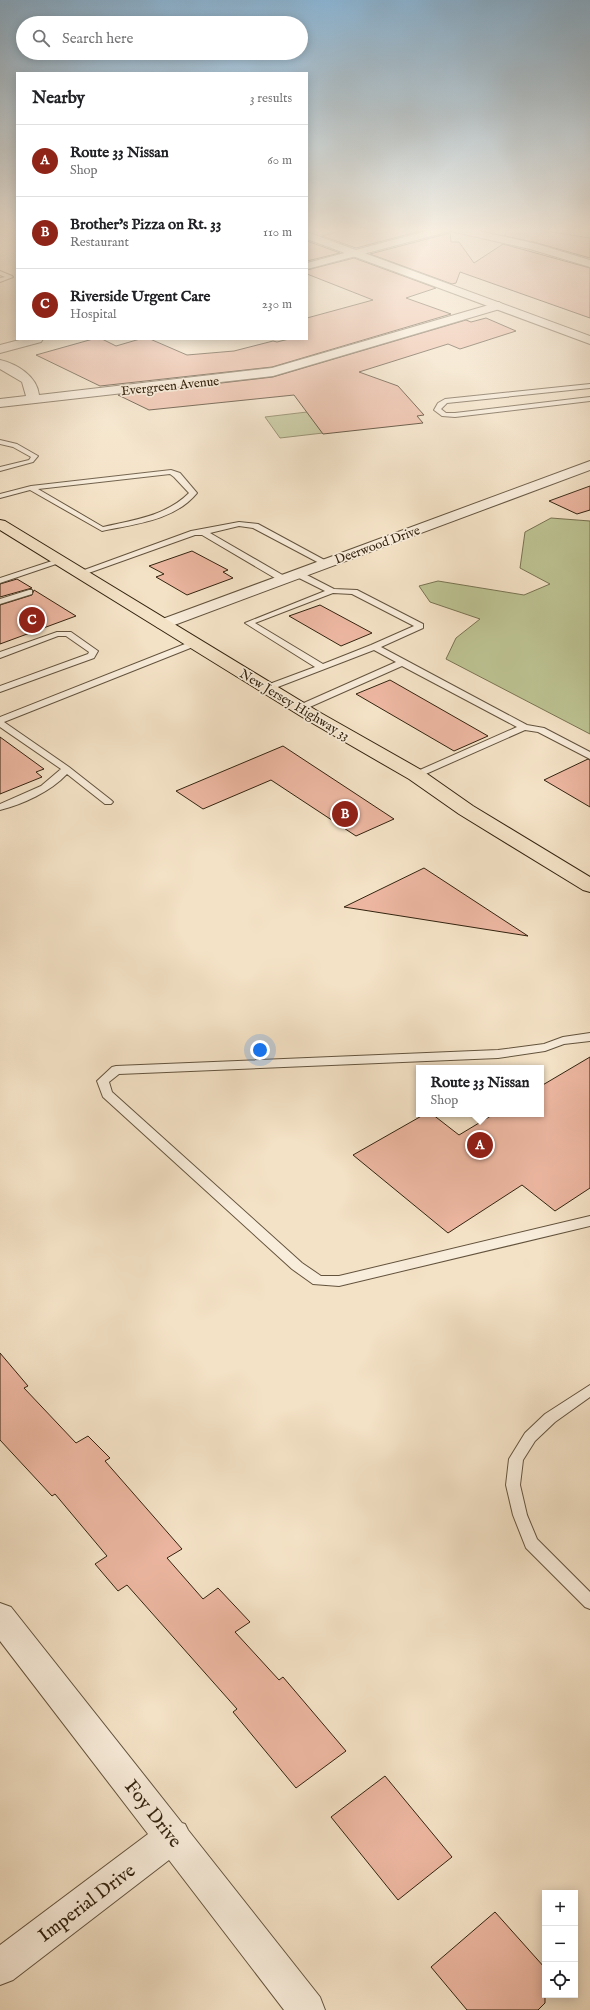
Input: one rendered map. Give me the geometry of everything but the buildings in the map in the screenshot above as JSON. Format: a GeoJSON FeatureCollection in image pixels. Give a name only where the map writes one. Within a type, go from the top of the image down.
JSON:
{"type":"FeatureCollection","features":[{"type":"Feature","properties":{"kind":"main road","name":"New Jersey Highway 33"},"geometry":{"type":"LineString","coordinates":[[0,524],[300,708],[416,775],[466,810],[590,886]]}},
{"type":"Feature","properties":{"kind":"street","name":"Evergreen Avenue"},"geometry":{"type":"LineString","coordinates":[[0,403],[273,372],[441,323]]}},
{"type":"Feature","properties":{"kind":"street"},"geometry":{"type":"LineString","coordinates":[[543,323],[590,340]]}},
{"type":"Feature","properties":{"kind":"street"},"geometry":{"type":"LineString","coordinates":[[0,349],[33,340]]}},
{"type":"Feature","properties":{"kind":"street"},"geometry":{"type":"LineString","coordinates":[[0,364],[26,379],[31,384],[33,399]]}},
{"type":"Feature","properties":{"kind":"street","name":"Deerwood Drive"},"geometry":{"type":"LineString","coordinates":[[163,624],[590,465]]}},
{"type":"Feature","properties":{"kind":"street","name":"Foy Drive"},"geometry":{"type":"LineString","coordinates":[[0,1618],[173,1836],[307,2010]]}},
{"type":"Feature","properties":{"kind":"street","name":"Imperial Drive"},"geometry":{"type":"LineString","coordinates":[[0,1967],[173,1836]]}},
{"type":"Feature","properties":{"kind":"lane"},"geometry":{"type":"LineString","coordinates":[[590,386],[445,402],[440,404],[437,410],[444,415],[455,416],[590,399]]}},
{"type":"Feature","properties":{"kind":"lane"},"geometry":{"type":"LineString","coordinates":[[0,442],[15,445],[35,456],[31,461],[0,469]]}},
{"type":"Feature","properties":{"kind":"lane"},"geometry":{"type":"LineString","coordinates":[[0,496],[31,488],[171,472],[177,475],[193,494],[186,502],[166,512],[102,529],[31,488]]}},
{"type":"Feature","properties":{"kind":"lane"},"geometry":{"type":"LineString","coordinates":[[80,573],[194,533],[204,533],[236,523],[249,524],[326,563]]}},
{"type":"Feature","properties":{"kind":"lane"},"geometry":{"type":"LineString","coordinates":[[204,533],[283,580]]}},
{"type":"Feature","properties":{"kind":"lane"},"geometry":{"type":"LineString","coordinates":[[0,581],[61,561]]}},
{"type":"Feature","properties":{"kind":"lane"},"geometry":{"type":"LineString","coordinates":[[298,574],[332,591]]}},
{"type":"Feature","properties":{"kind":"lane"},"geometry":{"type":"LineString","coordinates":[[267,688],[322,667],[374,646],[420,626],[354,592],[332,591],[248,623],[322,667]]}},
{"type":"Feature","properties":{"kind":"lane"},"geometry":{"type":"LineString","coordinates":[[0,602],[29,592]]}},
{"type":"Feature","properties":{"kind":"lane"},"geometry":{"type":"LineString","coordinates":[[0,689],[91,656],[94,651],[68,634],[57,634],[2,652]]}},
{"type":"Feature","properties":{"kind":"lane"},"geometry":{"type":"LineString","coordinates":[[0,721],[195,643]]}},
{"type":"Feature","properties":{"kind":"lane"},"geometry":{"type":"LineString","coordinates":[[374,646],[401,663],[524,727],[541,730],[590,756]]}},
{"type":"Feature","properties":{"kind":"lane"},"geometry":{"type":"LineString","coordinates":[[300,708],[401,663]]}},
{"type":"Feature","properties":{"kind":"lane"},"geometry":{"type":"LineString","coordinates":[[0,721],[108,802]]}},
{"type":"Feature","properties":{"kind":"lane"},"geometry":{"type":"LineString","coordinates":[[416,775],[524,727]]}},
{"type":"Feature","properties":{"kind":"lane"},"geometry":{"type":"LineString","coordinates":[[0,807],[45,788],[57,780],[66,769]]}},
{"type":"Feature","properties":{"kind":"lane"},"geometry":{"type":"LineString","coordinates":[[590,1037],[498,1054],[116,1070],[103,1081],[107,1094],[297,1266],[318,1280],[339,1281],[590,1221]]}},
{"type":"Feature","properties":{"kind":"lane"},"geometry":{"type":"LineString","coordinates":[[590,1390],[550,1418],[530,1436],[516,1459],[514,1485],[520,1515],[531,1544],[590,1602]]}},
{"type":"Feature","properties":{"kind":"green space"},"geometry":{"type":"Polygon","coordinates":[[[307,412],[323,433],[280,438],[265,417],[307,412]]]}},
{"type":"Feature","properties":{"kind":"green space"},"geometry":{"type":"Polygon","coordinates":[[[551,518],[590,521],[590,734],[446,659],[456,638],[480,619],[430,602],[419,586],[438,581],[524,595],[550,584],[520,568],[525,532],[551,518]]]}},
{"type":"Feature","properties":{"kind":"place","name":"Riverside Urgent Care"},"geometry":{"type":"Point","coordinates":[32,620]}},
{"type":"Feature","properties":{"kind":"place","name":"Brother's Pizza on Rt. 33"},"geometry":{"type":"Point","coordinates":[345,814]}},
{"type":"Feature","properties":{"kind":"place","name":"Route 33 Nissan"},"geometry":{"type":"Point","coordinates":[480,1145]}}]}
